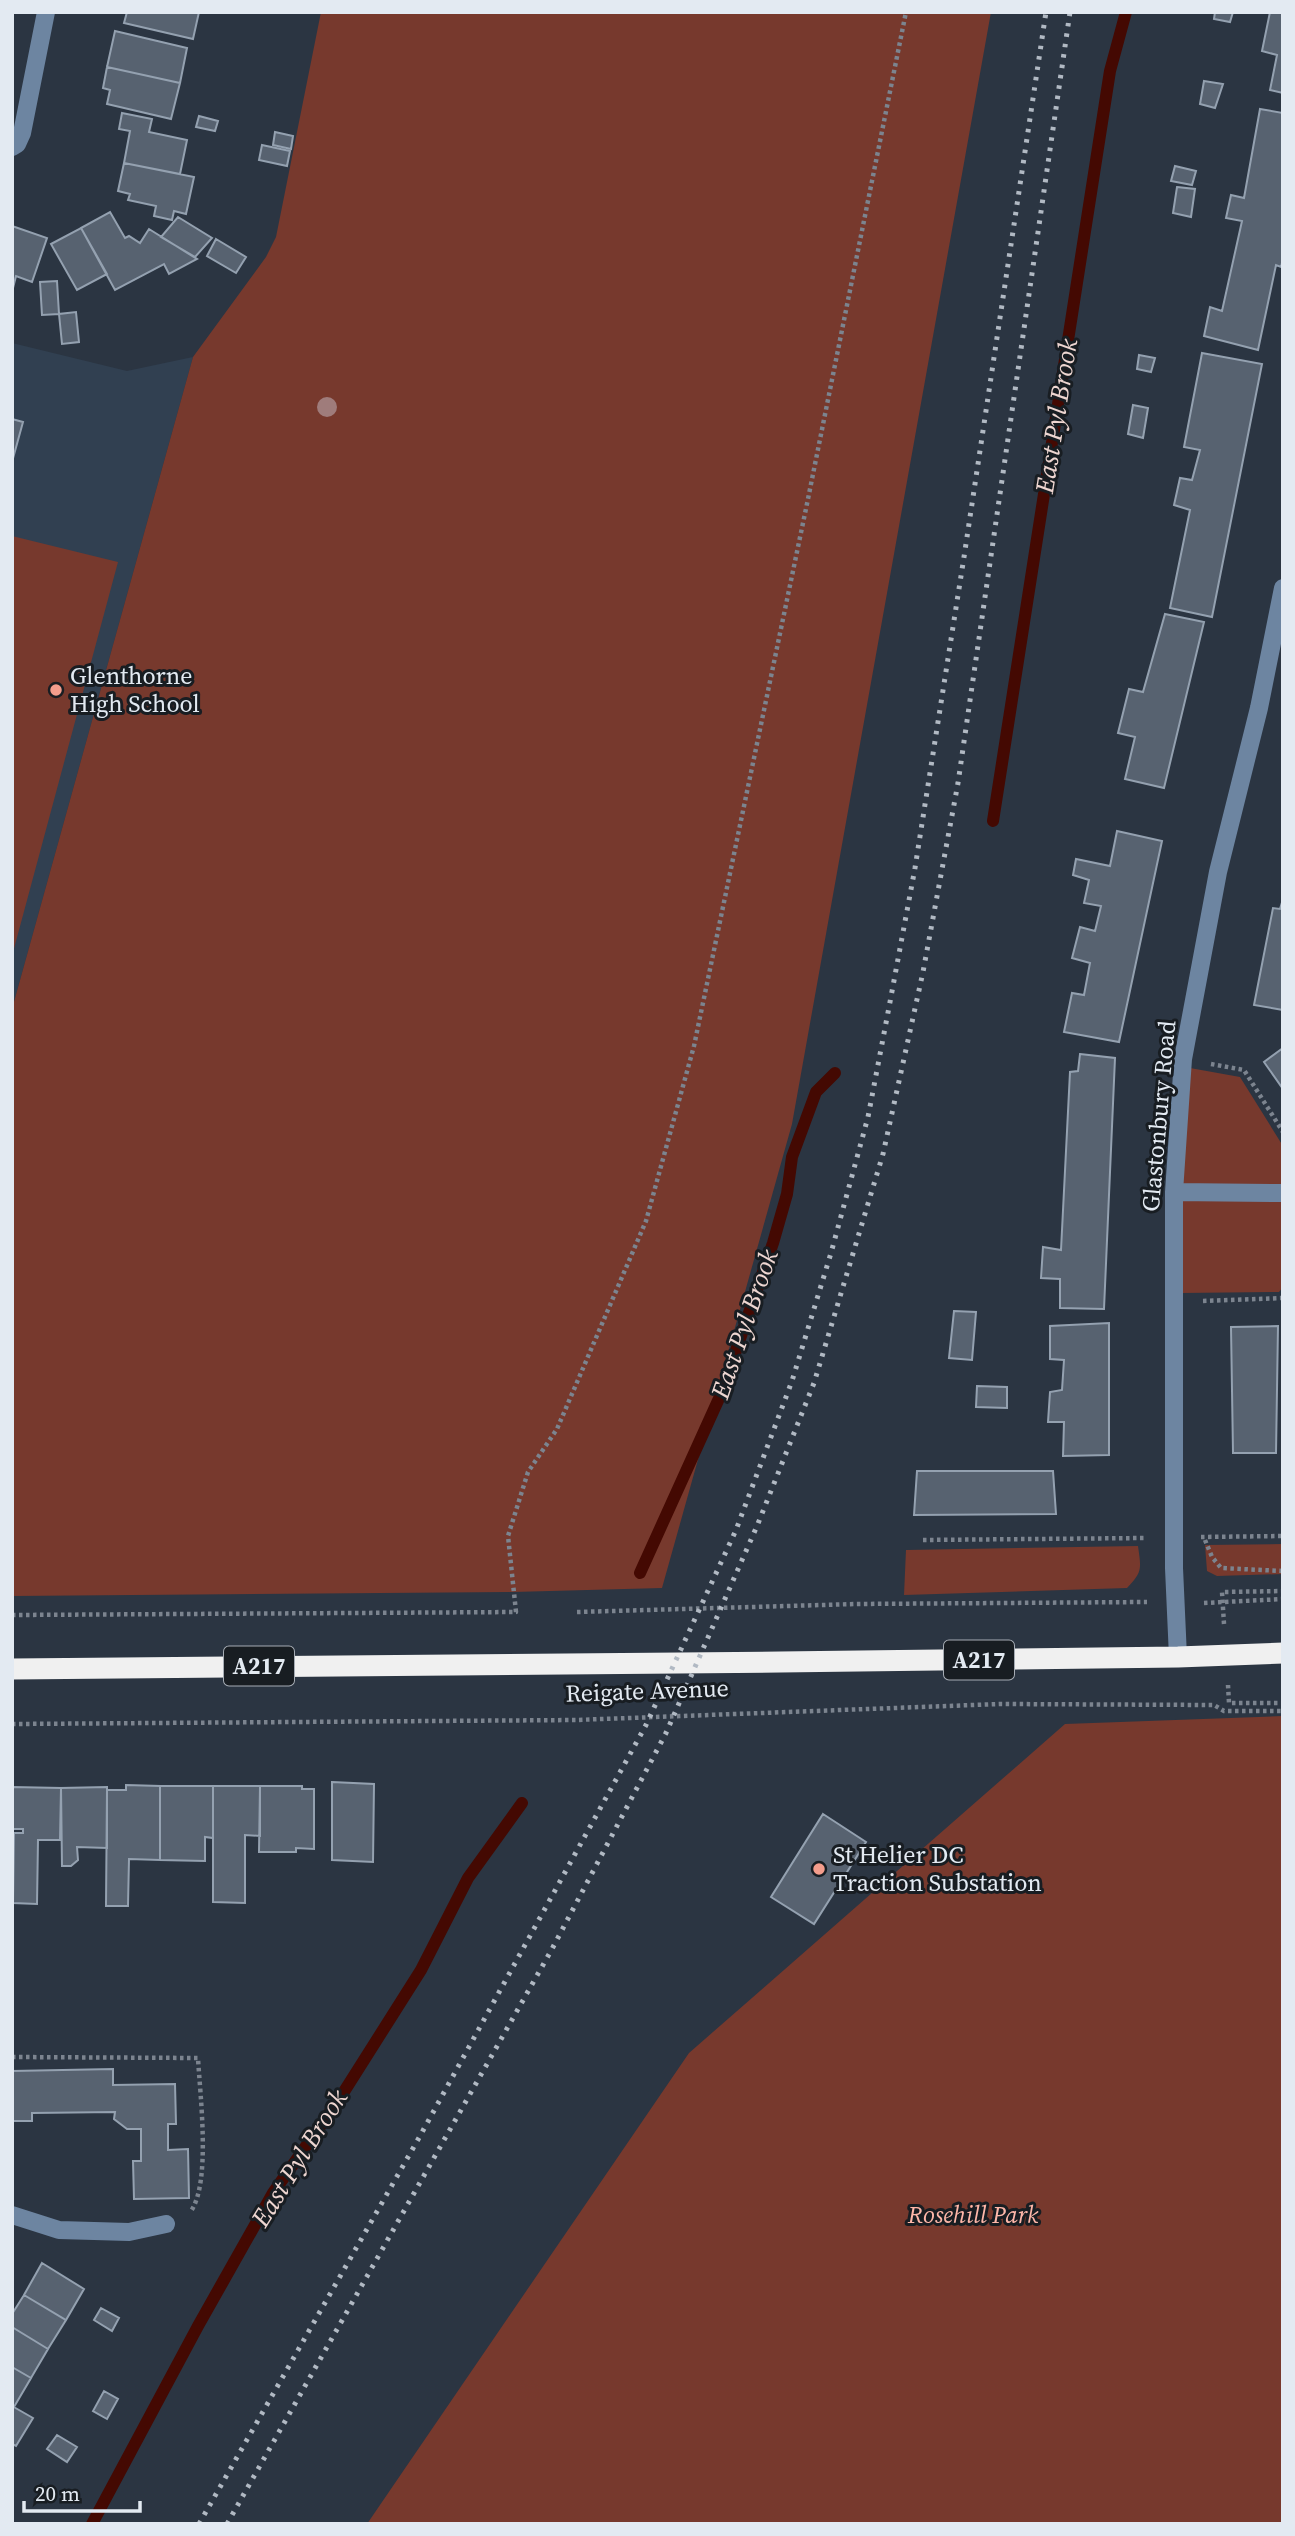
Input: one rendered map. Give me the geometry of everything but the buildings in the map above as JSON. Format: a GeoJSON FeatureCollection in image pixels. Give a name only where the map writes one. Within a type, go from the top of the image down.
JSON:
{"type":"FeatureCollection","features":[{"type":"Feature","properties":{"kind":"highway","name":"Reigate Avenue"},"geometry":{"type":"LineString","coordinates":[[12,1669],[1178,1657],[1283,1653]]}},
{"type":"Feature","properties":{"kind":"street"},"geometry":{"type":"LineString","coordinates":[[12,147],[17,144],[22,133],[46,12]]}},
{"type":"Feature","properties":{"kind":"street","name":"Glastonbury Road"},"geometry":{"type":"LineString","coordinates":[[1178,1657],[1174,1538],[1174,1192],[1183,1059],[1217,872],[1259,708],[1283,588]]}},
{"type":"Feature","properties":{"kind":"street"},"geometry":{"type":"LineString","coordinates":[[1174,1192],[1283,1193]]}},
{"type":"Feature","properties":{"kind":"street"},"geometry":{"type":"LineString","coordinates":[[12,2215],[59,2231],[129,2232],[166,2224]]}},
{"type":"Feature","properties":{"kind":"path"},"geometry":{"type":"LineString","coordinates":[[12,1615],[516,1612],[508,1536],[528,1472],[557,1429],[646,1221],[694,1046],[820,445],[906,12]]}},
{"type":"Feature","properties":{"kind":"path"},"geometry":{"type":"LineString","coordinates":[[1183,1059],[1244,1070],[1283,1132]]}},
{"type":"Feature","properties":{"kind":"path"},"geometry":{"type":"LineString","coordinates":[[1174,1302],[1283,1298]]}},
{"type":"Feature","properties":{"kind":"path"},"geometry":{"type":"LineString","coordinates":[[923,1540],[1283,1536]]}},
{"type":"Feature","properties":{"kind":"path"},"geometry":{"type":"LineString","coordinates":[[1203,1537],[1212,1557],[1221,1567],[1283,1572]]}},
{"type":"Feature","properties":{"kind":"path"},"geometry":{"type":"LineString","coordinates":[[1220,1603],[1283,1599]]}},
{"type":"Feature","properties":{"kind":"path"},"geometry":{"type":"LineString","coordinates":[[577,1612],[878,1604],[1126,1602]]}},
{"type":"Feature","properties":{"kind":"path","name":"Reigate Avenue"},"geometry":{"type":"LineString","coordinates":[[12,1724],[576,1720],[1000,1704],[1214,1705],[1224,1711],[1283,1711]]}},
{"type":"Feature","properties":{"kind":"path"},"geometry":{"type":"LineString","coordinates":[[12,2057],[198,2058],[202,2163],[197,2202],[189,2214],[166,2224]]}},
{"type":"Feature","properties":{"kind":"shaded area","name":"Glenthorne High School"},"geometry":{"type":"Polygon","coordinates":[[[12,343],[127,371],[193,357],[12,1009],[12,343]]]}},
{"type":"Feature","properties":{"kind":"green space"},"geometry":{"type":"Polygon","coordinates":[[[321,12],[991,12],[792,1124],[662,1588],[513,1592],[12,1596],[12,1009],[193,357],[266,257],[276,237],[321,12]]]}},
{"type":"Feature","properties":{"kind":"green space"},"geometry":{"type":"Polygon","coordinates":[[[12,536],[118,562],[12,956],[12,536]]]}},
{"type":"Feature","properties":{"kind":"green space"},"geometry":{"type":"Polygon","coordinates":[[[1190,1068],[1240,1077],[1283,1146],[1283,1287],[1279,1292],[1181,1293],[1182,1180],[1190,1068]]]}},
{"type":"Feature","properties":{"kind":"green space"},"geometry":{"type":"Polygon","coordinates":[[[1283,1544],[1283,1574],[1217,1576],[1207,1571],[1205,1545],[1283,1544]]]}},
{"type":"Feature","properties":{"kind":"green space"},"geometry":{"type":"Polygon","coordinates":[[[1138,1546],[1140,1569],[1127,1588],[904,1595],[906,1550],[1138,1546]]]}},
{"type":"Feature","properties":{"kind":"green space","name":"Rosehill Park"},"geometry":{"type":"Polygon","coordinates":[[[1283,1716],[1283,2524],[367,2524],[689,2053],[1065,1724],[1283,1716]]]}},
{"type":"Feature","properties":{"kind":"waterway","name":"East Pyl Brook"},"geometry":{"type":"LineString","coordinates":[[993,821],[1110,71],[1126,12]]}},
{"type":"Feature","properties":{"kind":"waterway","name":"East Pyl Brook"},"geometry":{"type":"LineString","coordinates":[[640,1573],[721,1394],[773,1243],[787,1194],[792,1157],[816,1092],[835,1073]]}},
{"type":"Feature","properties":{"kind":"waterway","name":"East Pyl Brook"},"geometry":{"type":"LineString","coordinates":[[92,2524],[273,2193],[340,2098],[421,1970],[468,1878],[522,1803]]}},
{"type":"Feature","properties":{"kind":"railway"},"geometry":{"type":"LineString","coordinates":[[199,2524],[420,2136],[646,1725],[736,1530],[792,1381],[868,1117],[915,868],[1046,12]]}},
{"type":"Feature","properties":{"kind":"railway"},"geometry":{"type":"LineString","coordinates":[[227,2524],[552,1949],[666,1733],[757,1526],[814,1383],[883,1154],[923,972],[958,783],[1070,12]]}},
{"type":"Feature","properties":{"kind":"place","name":"Glenthorne High School"},"geometry":{"type":"Point","coordinates":[56,690]}},
{"type":"Feature","properties":{"kind":"place","name":"St Helier DC Traction Substation"},"geometry":{"type":"Point","coordinates":[819,1869]}}]}
